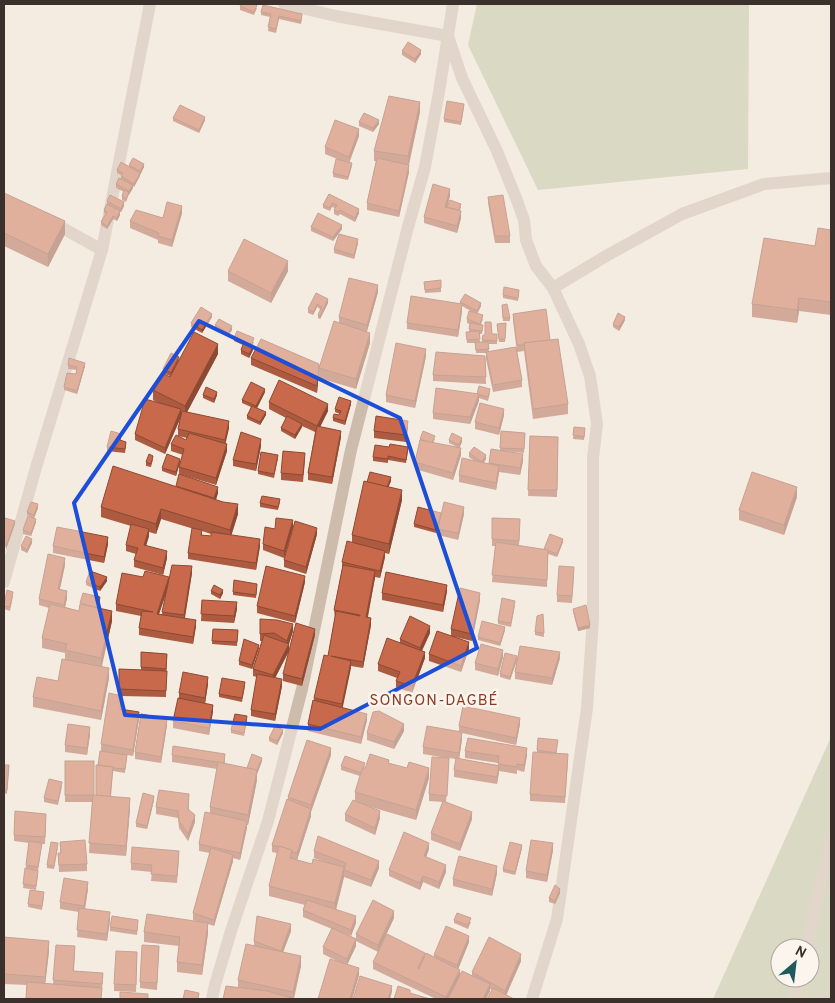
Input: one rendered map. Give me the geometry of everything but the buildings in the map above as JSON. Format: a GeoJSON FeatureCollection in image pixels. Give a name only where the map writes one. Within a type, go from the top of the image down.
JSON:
{"type":"FeatureCollection","features":[{"type":"Feature","properties":{"kind":"street"},"geometry":{"type":"LineString","coordinates":[[4,582],[35,471],[102,250],[150,4]]}},
{"type":"Feature","properties":{"kind":"street"},"geometry":{"type":"LineString","coordinates":[[284,4],[336,16],[448,36]]}},
{"type":"Feature","properties":{"kind":"street"},"geometry":{"type":"LineString","coordinates":[[212,999],[231,931],[268,821],[302,688],[351,450],[425,167],[453,4]]}},
{"type":"Feature","properties":{"kind":"street"},"geometry":{"type":"LineString","coordinates":[[448,36],[462,78],[494,144],[516,198],[524,220],[526,240],[536,266],[554,288],[579,344],[590,376],[597,424],[593,458],[593,618],[587,708],[557,919],[532,999]]}},
{"type":"Feature","properties":{"kind":"street"},"geometry":{"type":"LineString","coordinates":[[554,288],[606,256],[682,214],[764,184],[831,178]]}},
{"type":"Feature","properties":{"kind":"street"},"geometry":{"type":"LineString","coordinates":[[42,217],[102,250]]}},
{"type":"Feature","properties":{"kind":"street"},"geometry":{"type":"LineString","coordinates":[[808,938],[831,839]]}},
{"type":"Feature","properties":{"kind":"highlighted area"},"geometry":{"type":"Polygon","coordinates":[[[199,321],[400,418],[477,648],[320,729],[125,715],[74,503],[199,321]]]}},
{"type":"Feature","properties":{"kind":"green space"},"geometry":{"type":"Polygon","coordinates":[[[477,4],[749,4],[748,169],[538,190],[468,45],[477,4]]]}},
{"type":"Feature","properties":{"kind":"green space"},"geometry":{"type":"Polygon","coordinates":[[[831,737],[831,999],[713,999],[831,737]]]}},
{"type":"Feature","properties":{"kind":"district","name":"SONGON-DAGBÉ"},"geometry":{"type":"Point","coordinates":[434,701]}}]}
